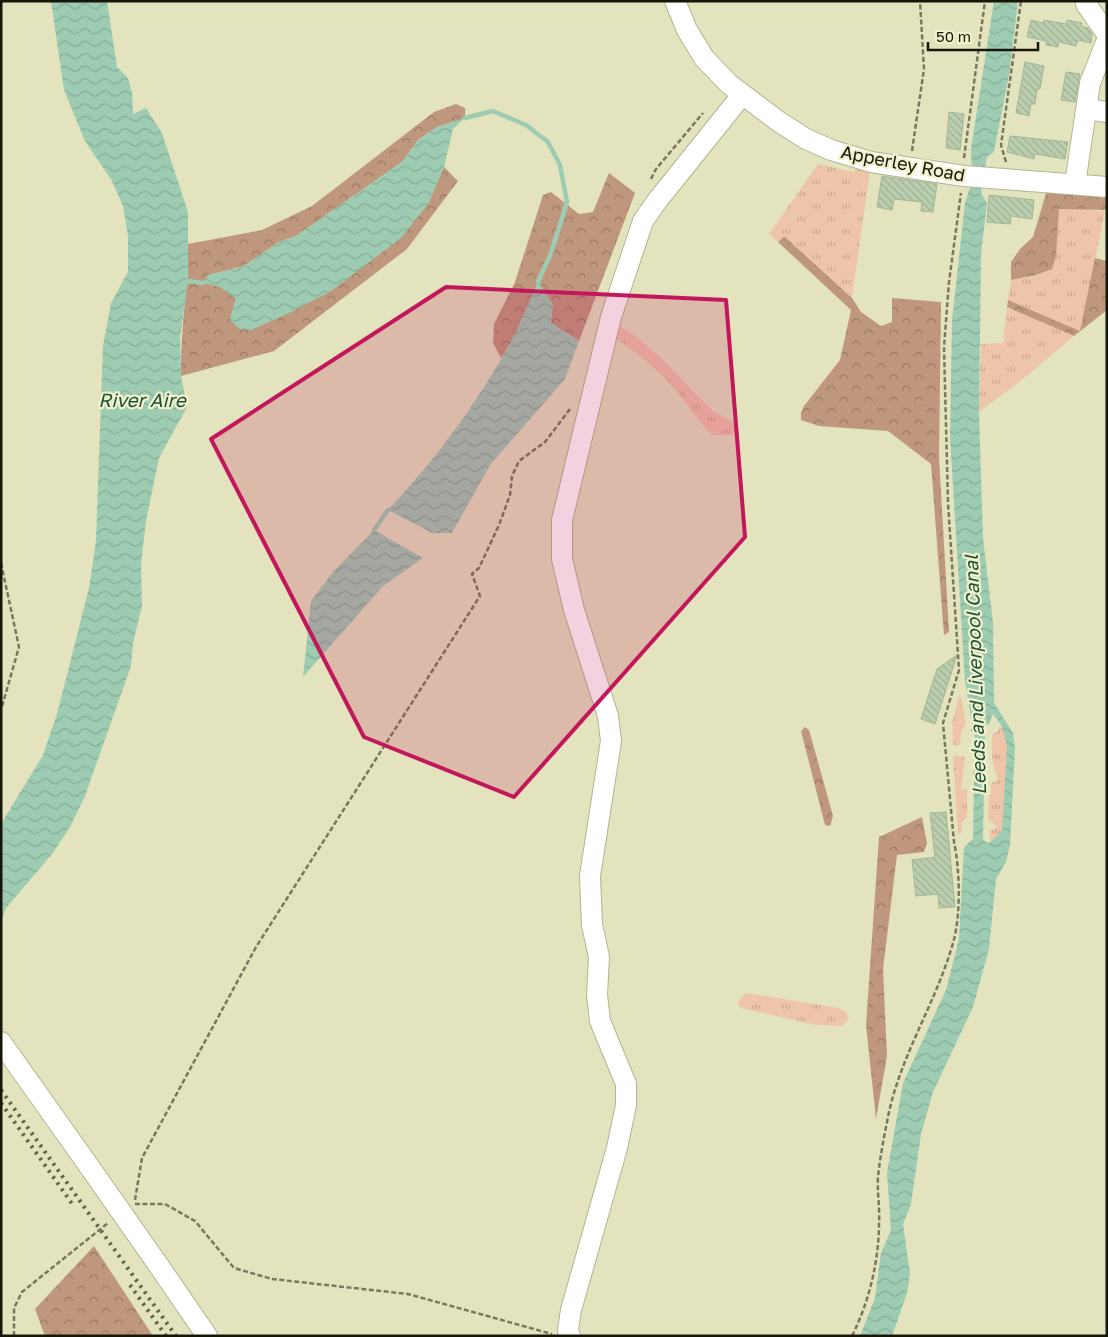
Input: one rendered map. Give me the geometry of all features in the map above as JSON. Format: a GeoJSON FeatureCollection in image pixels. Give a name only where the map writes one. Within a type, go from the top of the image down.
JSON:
{"type":"FeatureCollection","features":[{"type":"Feature","properties":{"kind":"street","name":"Apperley Road"},"geometry":{"type":"LineString","coordinates":[[675,1],[687,30],[704,58],[742,95],[792,130],[831,150],[872,162],[965,176],[1107,187]]}},
{"type":"Feature","properties":{"kind":"street"},"geometry":{"type":"LineString","coordinates":[[1086,1],[1086,4],[1107,34]]}},
{"type":"Feature","properties":{"kind":"street"},"geometry":{"type":"LineString","coordinates":[[1075,184],[1090,83],[1107,40]]}},
{"type":"Feature","properties":{"kind":"street"},"geometry":{"type":"LineString","coordinates":[[570,1335],[568,1330],[571,1310],[617,1148],[626,1105],[626,1084],[600,1021],[597,995],[598,957],[592,925],[590,876],[611,741],[608,716],[574,610],[564,568],[562,520],[611,316],[643,222],[656,201],[742,95]]}},
{"type":"Feature","properties":{"kind":"street"},"geometry":{"type":"LineString","coordinates":[[1086,109],[1107,112]]}},
{"type":"Feature","properties":{"kind":"street"},"geometry":{"type":"LineString","coordinates":[[1,1042],[207,1336]]}},
{"type":"Feature","properties":{"kind":"path"},"geometry":{"type":"LineString","coordinates":[[910,168],[924,69],[920,1]]}},
{"type":"Feature","properties":{"kind":"path"},"geometry":{"type":"LineString","coordinates":[[852,1336],[860,1320],[872,1284],[879,1224],[878,1178],[888,1116],[904,1062],[948,956],[956,925],[957,859],[950,806],[943,723],[959,670],[948,503],[944,347],[952,254],[965,176],[964,151],[974,93],[985,1]]}},
{"type":"Feature","properties":{"kind":"path"},"geometry":{"type":"LineString","coordinates":[[999,180],[1008,168],[1001,145],[1021,1]]}},
{"type":"Feature","properties":{"kind":"path"},"geometry":{"type":"LineString","coordinates":[[570,1335],[551,1334],[408,1294],[272,1279],[234,1268],[220,1254],[195,1221],[165,1204],[134,1204],[142,1158],[256,947],[480,596],[472,574],[479,568],[499,525],[510,495],[512,476],[519,461],[545,442],[569,412],[572,404]]}},
{"type":"Feature","properties":{"kind":"path"},"geometry":{"type":"LineString","coordinates":[[1,563],[19,648],[1,710]]}},
{"type":"Feature","properties":{"kind":"path"},"geometry":{"type":"LineString","coordinates":[[971,730],[986,730]]}},
{"type":"Feature","properties":{"kind":"path"},"geometry":{"type":"LineString","coordinates":[[972,774],[985,774]]}},
{"type":"Feature","properties":{"kind":"path"},"geometry":{"type":"LineString","coordinates":[[14,1336],[14,1308],[22,1292],[111,1221]]}},
{"type":"Feature","properties":{"kind":"highlighted area"},"geometry":{"type":"Polygon","coordinates":[[[446,287],[726,300],[745,537],[514,797],[364,737],[211,439],[446,287]]]}},
{"type":"Feature","properties":{"kind":"green space"},"geometry":{"type":"Polygon","coordinates":[[[456,104],[465,108],[465,118],[437,127],[418,140],[402,162],[296,236],[279,242],[244,266],[208,275],[236,299],[230,320],[428,204],[444,167],[458,181],[407,249],[274,351],[181,376],[188,244],[262,230],[312,206],[434,112],[456,104]]]}},
{"type":"Feature","properties":{"kind":"green space"},"geometry":{"type":"Polygon","coordinates":[[[818,164],[853,172],[858,167],[870,170],[852,298],[784,236],[778,242],[769,234],[818,164]]]}},
{"type":"Feature","properties":{"kind":"green space"},"geometry":{"type":"Polygon","coordinates":[[[609,173],[635,193],[579,341],[551,323],[510,344],[501,358],[493,343],[494,324],[515,282],[543,195],[551,192],[579,214],[593,212],[609,173]]]}},
{"type":"Feature","properties":{"kind":"green space"},"geometry":{"type":"Polygon","coordinates":[[[1047,190],[1107,198],[1107,210],[1059,209],[1056,256],[1052,269],[1036,275],[1011,280],[1011,262],[1020,249],[1033,237],[1047,190]]]}},
{"type":"Feature","properties":{"kind":"green space"},"geometry":{"type":"Polygon","coordinates":[[[1059,208],[1105,211],[1081,331],[1008,300],[1011,280],[1036,275],[1059,208]]]}},
{"type":"Feature","properties":{"kind":"green space"},"geometry":{"type":"Polygon","coordinates":[[[784,236],[852,298],[861,312],[881,326],[892,322],[892,298],[941,302],[939,457],[949,632],[944,635],[931,464],[888,431],[819,426],[801,420],[804,406],[840,360],[851,310],[778,242],[784,236]]]}},
{"type":"Feature","properties":{"kind":"green space"},"geometry":{"type":"Polygon","coordinates":[[[1095,258],[1107,261],[1107,310],[1074,336],[1007,307],[1008,300],[1080,331],[1095,258]]]}},
{"type":"Feature","properties":{"kind":"green space"},"geometry":{"type":"Polygon","coordinates":[[[1007,307],[1074,336],[1023,379],[979,412],[981,344],[1003,343],[1007,307]]]}},
{"type":"Feature","properties":{"kind":"green space"},"geometry":{"type":"Polygon","coordinates":[[[618,325],[633,334],[658,355],[713,411],[733,422],[739,429],[732,435],[712,435],[659,373],[639,355],[616,339],[618,325]]]}},
{"type":"Feature","properties":{"kind":"green space"},"geometry":{"type":"Polygon","coordinates":[[[960,693],[966,724],[961,732],[960,745],[953,745],[952,723],[960,693]]]}},
{"type":"Feature","properties":{"kind":"green space"},"geometry":{"type":"Polygon","coordinates":[[[805,727],[809,730],[833,816],[830,826],[825,825],[801,731],[805,727]]]}},
{"type":"Feature","properties":{"kind":"green space"},"geometry":{"type":"Polygon","coordinates":[[[998,727],[1002,728],[1007,745],[1004,822],[1002,832],[991,842],[989,831],[997,827],[988,819],[989,794],[991,794],[991,783],[998,780],[992,758],[992,735],[998,731],[998,727]]]}},
{"type":"Feature","properties":{"kind":"green space"},"geometry":{"type":"Polygon","coordinates":[[[953,755],[965,757],[961,789],[967,789],[967,818],[962,822],[961,833],[958,834],[953,755]]]}},
{"type":"Feature","properties":{"kind":"green space"},"geometry":{"type":"Polygon","coordinates":[[[922,817],[927,843],[924,852],[897,855],[883,969],[887,1056],[876,1119],[866,1025],[879,837],[922,817]]]}},
{"type":"Feature","properties":{"kind":"green space"},"geometry":{"type":"Polygon","coordinates":[[[746,993],[839,1008],[846,1012],[849,1019],[842,1026],[816,1025],[741,1008],[737,1003],[746,993]]]}},
{"type":"Feature","properties":{"kind":"green space"},"geometry":{"type":"Polygon","coordinates":[[[94,1246],[153,1336],[45,1336],[35,1309],[94,1246]]]}},
{"type":"Feature","properties":{"kind":"water","name":"River Aire"},"geometry":{"type":"Polygon","coordinates":[[[51,1],[107,1],[117,67],[128,78],[132,93],[133,114],[146,108],[162,133],[188,212],[188,281],[180,338],[181,376],[187,407],[159,458],[146,521],[141,564],[142,606],[133,643],[131,666],[85,796],[70,827],[52,854],[6,908],[1,922],[1,824],[43,755],[57,714],[89,588],[96,541],[103,346],[111,303],[128,272],[128,236],[123,206],[112,181],[85,141],[64,90],[51,1]]]}},
{"type":"Feature","properties":{"kind":"water","name":"Leeds and Liverpool Canal"},"geometry":{"type":"Polygon","coordinates":[[[994,1],[1018,1],[1009,75],[994,152],[987,157],[981,193],[987,203],[981,254],[979,414],[983,538],[993,623],[994,703],[1013,733],[1015,748],[1010,845],[1006,862],[996,879],[989,949],[973,1007],[933,1092],[921,1134],[911,1204],[903,1224],[910,1274],[907,1293],[892,1336],[860,1336],[875,1298],[881,1253],[891,1230],[887,1173],[903,1083],[946,990],[959,939],[964,847],[973,839],[975,725],[972,724],[965,681],[950,437],[952,321],[965,203],[972,181],[971,149],[994,1]],[[993,714],[989,724],[985,725],[983,840],[989,843],[1002,831],[1007,745],[1001,725],[993,714]]]}},
{"type":"Feature","properties":{"kind":"water"},"geometry":{"type":"Polygon","coordinates":[[[465,118],[453,129],[444,167],[428,204],[401,238],[331,291],[291,312],[251,330],[240,329],[230,320],[236,299],[220,287],[203,283],[208,275],[244,266],[279,242],[296,236],[402,162],[418,140],[437,127],[465,118]]]}},
{"type":"Feature","properties":{"kind":"water"},"geometry":{"type":"Polygon","coordinates":[[[538,282],[553,304],[551,323],[579,341],[565,379],[490,465],[452,533],[432,533],[388,510],[438,452],[483,389],[513,337],[538,282]]]}},
{"type":"Feature","properties":{"kind":"water"},"geometry":{"type":"Polygon","coordinates":[[[374,530],[423,558],[383,586],[303,677],[311,601],[333,572],[374,530]]]}},
{"type":"Feature","properties":{"kind":"building"},"geometry":{"type":"Polygon","coordinates":[[[1031,20],[1043,23],[1044,20],[1066,24],[1067,20],[1082,23],[1081,26],[1088,28],[1092,34],[1091,43],[1078,40],[1076,46],[1059,42],[1058,47],[1046,45],[1046,41],[1027,37],[1031,20]]]}},
{"type":"Feature","properties":{"kind":"building"},"geometry":{"type":"Polygon","coordinates":[[[1025,62],[1044,66],[1040,89],[1037,89],[1035,104],[1031,104],[1029,116],[1016,113],[1025,62]]]}},
{"type":"Feature","properties":{"kind":"building"},"geometry":{"type":"Polygon","coordinates":[[[1066,72],[1080,74],[1075,102],[1061,100],[1066,72]]]}},
{"type":"Feature","properties":{"kind":"building"},"geometry":{"type":"Polygon","coordinates":[[[949,112],[964,114],[960,150],[946,148],[949,112]]]}},
{"type":"Feature","properties":{"kind":"building"},"geometry":{"type":"Polygon","coordinates":[[[1010,136],[1068,142],[1065,159],[1035,154],[1034,159],[1007,152],[1010,136]]]}},
{"type":"Feature","properties":{"kind":"building"},"geometry":{"type":"Polygon","coordinates":[[[882,176],[937,184],[933,212],[921,211],[922,202],[894,199],[892,210],[877,207],[882,176]]]}},
{"type":"Feature","properties":{"kind":"building"},"geometry":{"type":"Polygon","coordinates":[[[989,195],[1034,200],[1032,219],[1011,216],[1010,224],[987,222],[989,195]]]}},
{"type":"Feature","properties":{"kind":"building"},"geometry":{"type":"Polygon","coordinates":[[[957,655],[935,724],[921,719],[937,669],[957,655]]]}},
{"type":"Feature","properties":{"kind":"building"},"geometry":{"type":"Polygon","coordinates":[[[946,812],[955,907],[939,908],[938,894],[916,896],[912,860],[935,857],[930,813],[946,812]]]}},
{"type":"Feature","properties":{"kind":"waterway"},"geometry":{"type":"LineString","coordinates":[[465,118],[493,111],[526,125],[548,142],[560,165],[567,202],[551,253],[538,282]]}},
{"type":"Feature","properties":{"kind":"waterway"},"geometry":{"type":"LineString","coordinates":[[188,281],[203,283]]}},
{"type":"Feature","properties":{"kind":"waterway"},"geometry":{"type":"LineString","coordinates":[[374,530],[388,510]]}},
{"type":"Feature","properties":{"kind":"railway"},"geometry":{"type":"LineString","coordinates":[[1,1090],[176,1336]]}},
{"type":"Feature","properties":{"kind":"railway"},"geometry":{"type":"LineString","coordinates":[[1,1103],[73,1205]]}},
{"type":"Feature","properties":{"kind":"railway"},"geometry":{"type":"LineString","coordinates":[[130,1285],[166,1336]]}}]}
